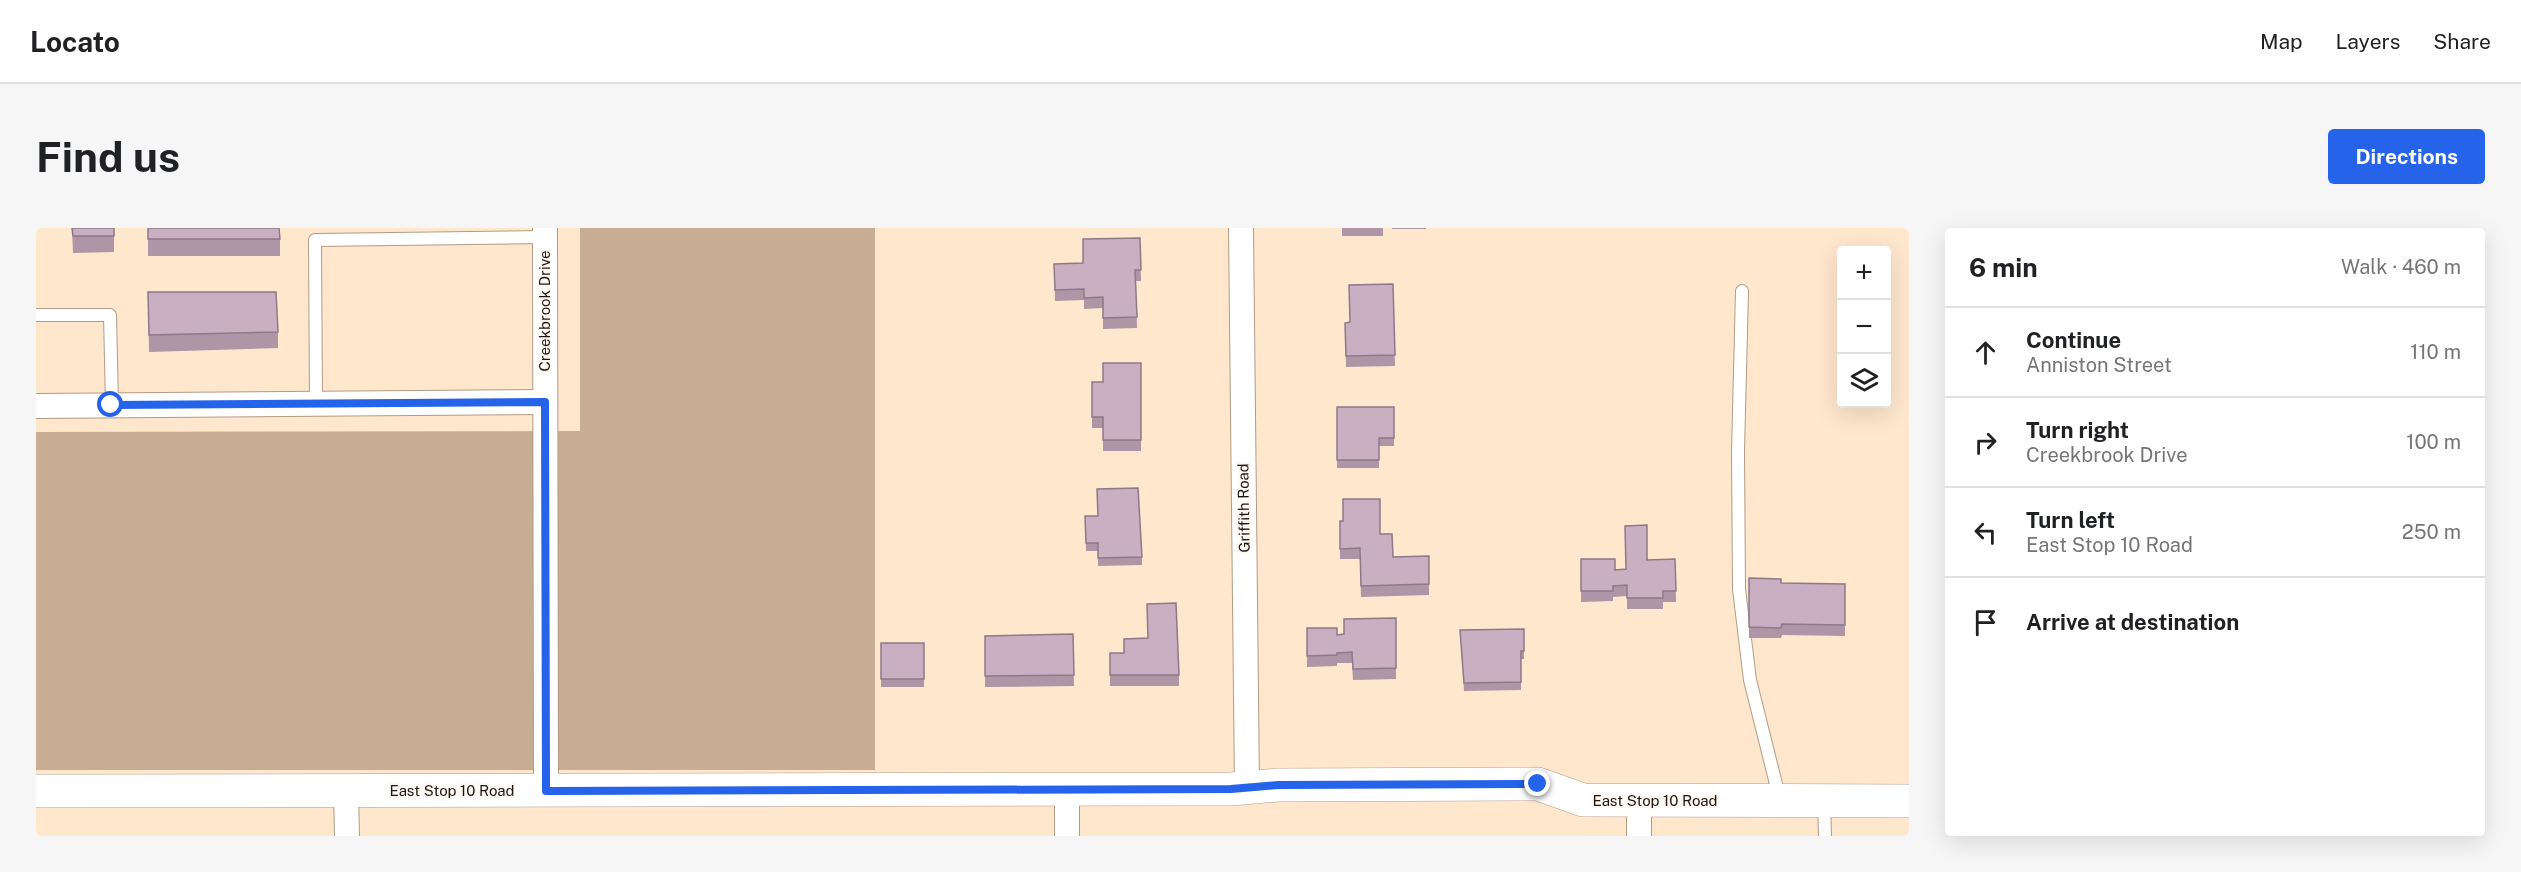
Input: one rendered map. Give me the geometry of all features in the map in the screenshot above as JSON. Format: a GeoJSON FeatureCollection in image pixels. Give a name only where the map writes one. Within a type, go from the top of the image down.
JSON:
{"type":"FeatureCollection","features":[{"type":"Feature","properties":{"kind":"street","name":"Griffith Road"},"geometry":{"type":"LineString","coordinates":[[1241,228],[1246,787]]}},
{"type":"Feature","properties":{"kind":"street","name":"Creekbrook Drive"},"geometry":{"type":"LineString","coordinates":[[545,233],[546,791]]}},
{"type":"Feature","properties":{"kind":"street"},"geometry":{"type":"LineString","coordinates":[[36,406],[545,402]]}},
{"type":"Feature","properties":{"kind":"street","name":"East Stop 10 Road"},"geometry":{"type":"LineString","coordinates":[[36,791],[1066,789],[1538,784],[1584,800],[1909,801]]}},
{"type":"Feature","properties":{"kind":"street"},"geometry":{"type":"LineString","coordinates":[[1066,789],[1067,836]]}},
{"type":"Feature","properties":{"kind":"street"},"geometry":{"type":"LineString","coordinates":[[346,791],[346,836]]}},
{"type":"Feature","properties":{"kind":"street"},"geometry":{"type":"LineString","coordinates":[[1639,801],[1639,836]]}},
{"type":"Feature","properties":{"kind":"lane"},"geometry":{"type":"LineString","coordinates":[[316,404],[315,240],[437,233],[545,233]]}},
{"type":"Feature","properties":{"kind":"lane"},"geometry":{"type":"LineString","coordinates":[[1742,291],[1738,451],[1739,589],[1750,680],[1780,801]]}},
{"type":"Feature","properties":{"kind":"lane"},"geometry":{"type":"LineString","coordinates":[[36,315],[110,315],[111,405]]}},
{"type":"Feature","properties":{"kind":"lane"},"geometry":{"type":"LineString","coordinates":[[1824,801],[1825,836]]}},
{"type":"Feature","properties":{"kind":"shaded area"},"geometry":{"type":"Polygon","coordinates":[[[580,228],[875,228],[875,770],[36,770],[36,432],[580,431],[580,228]]]}},
{"type":"Feature","properties":{"kind":"building"},"geometry":{"type":"Polygon","coordinates":[[[72,228],[114,228],[114,236],[73,236],[72,228]]]}},
{"type":"Feature","properties":{"kind":"building"},"geometry":{"type":"Polygon","coordinates":[[[148,228],[279,228],[280,239],[148,239],[148,228]]]}},
{"type":"Feature","properties":{"kind":"building"},"geometry":{"type":"Polygon","coordinates":[[[1140,238],[1141,270],[1135,270],[1137,317],[1103,318],[1103,297],[1084,298],[1084,289],[1055,290],[1054,264],[1083,263],[1083,239],[1140,238]]]}},
{"type":"Feature","properties":{"kind":"building"},"geometry":{"type":"Polygon","coordinates":[[[1393,284],[1395,355],[1346,356],[1345,323],[1350,322],[1349,285],[1393,284]]]}},
{"type":"Feature","properties":{"kind":"building"},"geometry":{"type":"Polygon","coordinates":[[[148,292],[276,292],[278,332],[149,335],[148,292]]]}},
{"type":"Feature","properties":{"kind":"building"},"geometry":{"type":"Polygon","coordinates":[[[1103,363],[1141,363],[1141,440],[1103,440],[1103,417],[1092,417],[1092,382],[1103,382],[1103,363]]]}},
{"type":"Feature","properties":{"kind":"building"},"geometry":{"type":"Polygon","coordinates":[[[1337,407],[1394,407],[1394,438],[1379,438],[1379,460],[1337,460],[1337,407]]]}},
{"type":"Feature","properties":{"kind":"building"},"geometry":{"type":"Polygon","coordinates":[[[1138,488],[1142,557],[1098,558],[1098,543],[1086,543],[1085,516],[1098,516],[1097,489],[1138,488]]]}},
{"type":"Feature","properties":{"kind":"building"},"geometry":{"type":"Polygon","coordinates":[[[1343,499],[1380,499],[1380,534],[1392,534],[1393,557],[1429,556],[1429,584],[1361,586],[1360,548],[1340,549],[1343,499]]]}},
{"type":"Feature","properties":{"kind":"building"},"geometry":{"type":"Polygon","coordinates":[[[1647,525],[1647,560],[1675,559],[1676,591],[1663,591],[1663,598],[1627,598],[1627,585],[1613,586],[1613,591],[1581,591],[1581,559],[1615,559],[1615,570],[1626,569],[1625,526],[1647,525]]]}},
{"type":"Feature","properties":{"kind":"building"},"geometry":{"type":"Polygon","coordinates":[[[1749,578],[1781,579],[1781,583],[1845,584],[1845,625],[1782,624],[1781,628],[1749,627],[1749,578]]]}},
{"type":"Feature","properties":{"kind":"building"},"geometry":{"type":"Polygon","coordinates":[[[1176,603],[1179,675],[1110,675],[1110,653],[1124,653],[1124,639],[1148,638],[1147,604],[1176,603]]]}},
{"type":"Feature","properties":{"kind":"building"},"geometry":{"type":"Polygon","coordinates":[[[1396,618],[1396,668],[1353,669],[1352,652],[1307,656],[1307,628],[1337,628],[1337,635],[1344,634],[1344,619],[1396,618]]]}},
{"type":"Feature","properties":{"kind":"building"},"geometry":{"type":"Polygon","coordinates":[[[1524,629],[1521,682],[1464,683],[1460,630],[1524,629]]]}},
{"type":"Feature","properties":{"kind":"building"},"geometry":{"type":"Polygon","coordinates":[[[1073,634],[1074,675],[985,676],[985,636],[1073,634]]]}},
{"type":"Feature","properties":{"kind":"building"},"geometry":{"type":"Polygon","coordinates":[[[881,643],[924,643],[924,679],[881,679],[881,643]]]}},
{"type":"Feature","properties":{"kind":"route"},"geometry":{"type":"LineString","coordinates":[[111,405],[545,402],[546,791],[1231,789],[1278,785],[1538,784]]}}]}
